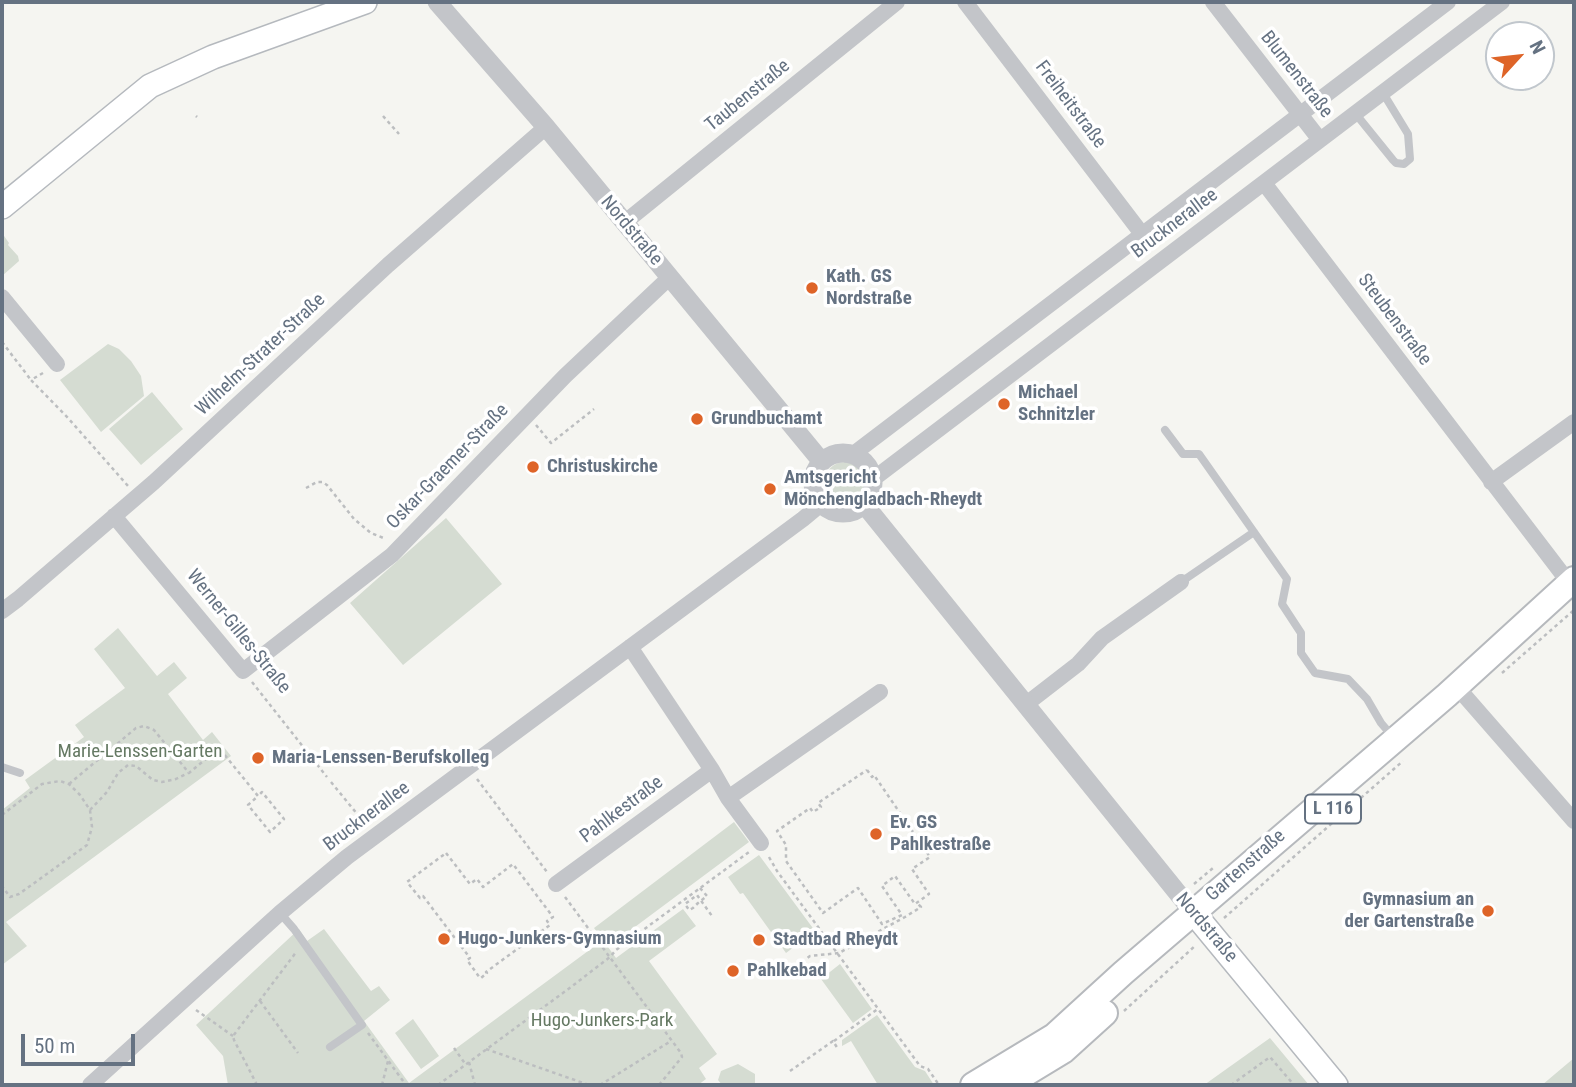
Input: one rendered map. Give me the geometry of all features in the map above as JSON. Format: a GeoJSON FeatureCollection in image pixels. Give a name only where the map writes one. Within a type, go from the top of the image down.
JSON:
{"type":"FeatureCollection","features":[{"type":"Feature","properties":{"kind":"main road"},"geometry":{"type":"LineString","coordinates":[[2,207],[150,86],[213,57],[365,2]]}},
{"type":"Feature","properties":{"kind":"main road","name":"Gartenstraße"},"geometry":{"type":"LineString","coordinates":[[972,1085],[1054,1035],[1123,973],[1202,922],[1464,695],[1573,587]]}},
{"type":"Feature","properties":{"kind":"main road","name":"Gartenstraße"},"geometry":{"type":"LineString","coordinates":[[1007,1085],[1063,1052],[1202,922],[1401,749],[1573,587]]}},
{"type":"Feature","properties":{"kind":"main road","name":"Nordstraße"},"geometry":{"type":"LineString","coordinates":[[1202,922],[1336,1085]]}},
{"type":"Feature","properties":{"kind":"street","name":"Nordstraße"},"geometry":{"type":"LineString","coordinates":[[437,2],[546,127],[822,462]]}},
{"type":"Feature","properties":{"kind":"street","name":"Taubenstraße"},"geometry":{"type":"LineString","coordinates":[[624,223],[897,2]]}},
{"type":"Feature","properties":{"kind":"street","name":"Freiheitstraße"},"geometry":{"type":"LineString","coordinates":[[965,2],[1142,234]]}},
{"type":"Feature","properties":{"kind":"street","name":"Blumenstraße"},"geometry":{"type":"LineString","coordinates":[[1213,2],[1320,140]]}},
{"type":"Feature","properties":{"kind":"street","name":"Brucknerallee"},"geometry":{"type":"LineString","coordinates":[[852,454],[1448,2]]}},
{"type":"Feature","properties":{"kind":"street","name":"Brucknerallee"},"geometry":{"type":"LineString","coordinates":[[873,480],[1502,2]]}},
{"type":"Feature","properties":{"kind":"street","name":"Wilhelm-Strater-Straße"},"geometry":{"type":"LineString","coordinates":[[2,611],[137,497],[387,265],[546,127]]}},
{"type":"Feature","properties":{"kind":"street","name":"Steubenstraße"},"geometry":{"type":"LineString","coordinates":[[1264,183],[1573,587]]}},
{"type":"Feature","properties":{"kind":"street","name":"Oskar-Graemer-Straße"},"geometry":{"type":"LineString","coordinates":[[243,671],[392,555],[565,376],[670,277]]}},
{"type":"Feature","properties":{"kind":"street"},"geometry":{"type":"LineString","coordinates":[[2,297],[57,364]]}},
{"type":"Feature","properties":{"kind":"street"},"geometry":{"type":"LineString","coordinates":[[1491,482],[1574,422]]}},
{"type":"Feature","properties":{"kind":"street"},"geometry":{"type":"LineString","coordinates":[[837,454],[852,454],[865,463],[873,480],[869,497],[864,504],[847,513],[829,510],[821,504],[813,487],[817,468],[829,456],[837,454]]}},
{"type":"Feature","properties":{"kind":"street","name":"Brucknerallee"},"geometry":{"type":"LineString","coordinates":[[90,1085],[280,913],[375,836],[821,504]]}},
{"type":"Feature","properties":{"kind":"street","name":"Nordstraße"},"geometry":{"type":"LineString","coordinates":[[864,504],[1202,922]]}},
{"type":"Feature","properties":{"kind":"street","name":"Werner-Gilles-Straße"},"geometry":{"type":"LineString","coordinates":[[114,516],[243,671]]}},
{"type":"Feature","properties":{"kind":"street"},"geometry":{"type":"LineString","coordinates":[[1025,705],[1078,664],[1102,638],[1181,582]]}},
{"type":"Feature","properties":{"kind":"street"},"geometry":{"type":"LineString","coordinates":[[630,647],[728,798],[761,843]]}},
{"type":"Feature","properties":{"kind":"street"},"geometry":{"type":"LineString","coordinates":[[728,798],[880,692]]}},
{"type":"Feature","properties":{"kind":"street"},"geometry":{"type":"LineString","coordinates":[[1464,695],[1574,821]]}},
{"type":"Feature","properties":{"kind":"street","name":"Pahlkestraße"},"geometry":{"type":"LineString","coordinates":[[556,884],[712,770]]}},
{"type":"Feature","properties":{"kind":"lane"},"geometry":{"type":"LineString","coordinates":[[1355,113],[1393,160],[1396,163],[1405,163],[1410,159],[1408,134],[1383,93]]}},
{"type":"Feature","properties":{"kind":"lane"},"geometry":{"type":"LineString","coordinates":[[1165,430],[1183,454],[1199,454],[1287,579],[1282,604],[1301,633],[1301,653],[1315,673],[1348,679],[1367,699],[1401,749]]}},
{"type":"Feature","properties":{"kind":"lane"},"geometry":{"type":"LineString","coordinates":[[1181,582],[1254,532]]}},
{"type":"Feature","properties":{"kind":"lane"},"geometry":{"type":"LineString","coordinates":[[2,767],[20,774]]}},
{"type":"Feature","properties":{"kind":"lane"},"geometry":{"type":"LineString","coordinates":[[280,913],[362,1024],[330,1047]]}},
{"type":"Feature","properties":{"kind":"path"},"geometry":{"type":"LineString","coordinates":[[383,116],[399,134]]}},
{"type":"Feature","properties":{"kind":"path"},"geometry":{"type":"LineString","coordinates":[[2,342],[31,380],[137,497]]}},
{"type":"Feature","properties":{"kind":"path"},"geometry":{"type":"LineString","coordinates":[[31,380],[57,364]]}},
{"type":"Feature","properties":{"kind":"path"},"geometry":{"type":"LineString","coordinates":[[528,414],[551,443],[594,409]]}},
{"type":"Feature","properties":{"kind":"path"},"geometry":{"type":"LineString","coordinates":[[306,488],[322,482],[354,519],[371,533],[402,545]]}},
{"type":"Feature","properties":{"kind":"path"},"geometry":{"type":"LineString","coordinates":[[1500,675],[1574,610]]}},
{"type":"Feature","properties":{"kind":"path","name":"Werner-Gilles-Straße"},"geometry":{"type":"LineString","coordinates":[[243,671],[327,777]]}},
{"type":"Feature","properties":{"kind":"path"},"geometry":{"type":"LineString","coordinates":[[69,784],[136,729],[144,726],[155,730],[189,773]]}},
{"type":"Feature","properties":{"kind":"path"},"geometry":{"type":"LineString","coordinates":[[90,810],[107,792],[118,773],[128,765],[136,766],[153,780],[162,782],[189,773],[219,748],[258,796]]}},
{"type":"Feature","properties":{"kind":"path"},"geometry":{"type":"LineString","coordinates":[[1124,1012],[1202,922],[1247,896],[1401,749]]}},
{"type":"Feature","properties":{"kind":"path"},"geometry":{"type":"LineString","coordinates":[[469,768],[681,1053],[682,1057],[659,1085]]}},
{"type":"Feature","properties":{"kind":"path"},"geometry":{"type":"LineString","coordinates":[[867,770],[872,777],[874,775],[930,857],[912,869],[929,894],[918,902],[915,904],[895,876],[882,886],[902,915],[882,923],[858,888],[823,913],[786,861],[786,845],[777,831],[810,808],[813,812],[821,807],[818,803],[867,770]]}},
{"type":"Feature","properties":{"kind":"path"},"geometry":{"type":"LineString","coordinates":[[2,815],[42,784],[60,781],[69,784],[80,795],[90,810],[92,827],[88,845],[19,894],[10,897],[2,886]]}},
{"type":"Feature","properties":{"kind":"path"},"geometry":{"type":"LineString","coordinates":[[331,782],[375,836]]}},
{"type":"Feature","properties":{"kind":"path"},"geometry":{"type":"LineString","coordinates":[[262,792],[284,819],[270,832],[248,805],[258,796],[262,792]]}},
{"type":"Feature","properties":{"kind":"path"},"geometry":{"type":"LineString","coordinates":[[438,1085],[761,843],[778,871],[920,1066],[928,1069],[939,1085]]}},
{"type":"Feature","properties":{"kind":"path"},"geometry":{"type":"LineString","coordinates":[[446,853],[470,884],[477,879],[483,887],[513,864],[538,898],[553,917],[547,921],[550,925],[480,978],[467,960],[470,958],[423,896],[420,898],[407,882],[446,853]]}},
{"type":"Feature","properties":{"kind":"path"},"geometry":{"type":"LineString","coordinates":[[701,888],[707,896],[698,903],[693,908],[690,910],[685,904],[697,895],[705,905],[712,916]]}},
{"type":"Feature","properties":{"kind":"path"},"geometry":{"type":"LineString","coordinates":[[802,962],[810,956],[839,953],[905,918],[920,907],[918,902]]}},
{"type":"Feature","properties":{"kind":"path"},"geometry":{"type":"LineString","coordinates":[[233,1036],[303,942]]}},
{"type":"Feature","properties":{"kind":"path"},"geometry":{"type":"LineString","coordinates":[[184,1000],[233,1036],[257,1085]]}},
{"type":"Feature","properties":{"kind":"path"},"geometry":{"type":"LineString","coordinates":[[260,1001],[298,1053]]}},
{"type":"Feature","properties":{"kind":"path"},"geometry":{"type":"LineString","coordinates":[[790,1071],[879,1008]]}},
{"type":"Feature","properties":{"kind":"path"},"geometry":{"type":"LineString","coordinates":[[362,1024],[406,1085]]}},
{"type":"Feature","properties":{"kind":"path"},"geometry":{"type":"LineString","coordinates":[[600,1085],[672,1041]]}},
{"type":"Feature","properties":{"kind":"path"},"geometry":{"type":"LineString","coordinates":[[833,1041],[838,1049]]}},
{"type":"Feature","properties":{"kind":"path"},"geometry":{"type":"LineString","coordinates":[[454,1048],[467,1063],[475,1085]]}},
{"type":"Feature","properties":{"kind":"path"},"geometry":{"type":"LineString","coordinates":[[486,1049],[589,1085]]}},
{"type":"Feature","properties":{"kind":"path"},"geometry":{"type":"LineString","coordinates":[[1231,1085],[1270,1057],[1294,1085]]}},
{"type":"Feature","properties":{"kind":"path"},"geometry":{"type":"LineString","coordinates":[[382,1085],[388,1060]]}},
{"type":"Feature","properties":{"kind":"green space"},"geometry":{"type":"Polygon","coordinates":[[[2,233],[19,261],[2,276],[2,233]]]}},
{"type":"Feature","properties":{"kind":"green space"},"geometry":{"type":"Polygon","coordinates":[[[108,344],[119,349],[131,361],[141,376],[144,396],[101,432],[60,380],[108,344]]]}},
{"type":"Feature","properties":{"kind":"green space"},"geometry":{"type":"Polygon","coordinates":[[[152,392],[183,429],[141,465],[109,429],[152,392]]]}},
{"type":"Feature","properties":{"kind":"green space"},"geometry":{"type":"Polygon","coordinates":[[[845,462],[860,468],[866,483],[860,498],[845,504],[830,498],[824,483],[830,468],[845,462]]]}},
{"type":"Feature","properties":{"kind":"green space"},"geometry":{"type":"Polygon","coordinates":[[[446,518],[502,584],[403,665],[350,603],[446,518]]]}},
{"type":"Feature","properties":{"kind":"green space","name":"Marie-Lenssen-Garten"},"geometry":{"type":"Polygon","coordinates":[[[118,628],[157,676],[174,662],[187,678],[168,694],[203,740],[212,732],[231,756],[6,922],[27,946],[2,965],[2,810],[30,788],[25,780],[84,737],[75,725],[125,688],[94,649],[118,628]]]}},
{"type":"Feature","properties":{"kind":"green space","name":"Hugo-Junkers-Park"},"geometry":{"type":"Polygon","coordinates":[[[734,822],[749,842],[608,947],[616,958],[683,909],[696,926],[649,961],[717,1054],[699,1068],[706,1079],[698,1085],[228,1085],[223,1056],[196,1025],[299,929],[307,941],[324,929],[371,991],[379,986],[390,1000],[364,1021],[409,1083],[603,940],[594,928],[734,822]]]}},
{"type":"Feature","properties":{"kind":"green space"},"geometry":{"type":"Polygon","coordinates":[[[759,855],[815,931],[786,953],[743,893],[740,894],[728,877],[759,855]]]}},
{"type":"Feature","properties":{"kind":"green space"},"geometry":{"type":"Polygon","coordinates":[[[840,964],[872,1009],[853,1023],[821,979],[840,964]]]}},
{"type":"Feature","properties":{"kind":"green space"},"geometry":{"type":"Polygon","coordinates":[[[877,1015],[915,1067],[925,1071],[934,1085],[878,1085],[851,1041],[842,1046],[842,1040],[877,1015]]]}},
{"type":"Feature","properties":{"kind":"green space"},"geometry":{"type":"Polygon","coordinates":[[[413,1019],[439,1056],[421,1069],[395,1033],[413,1019]]]}},
{"type":"Feature","properties":{"kind":"green space"},"geometry":{"type":"Polygon","coordinates":[[[1270,1038],[1309,1085],[1204,1085],[1270,1038]]]}},
{"type":"Feature","properties":{"kind":"green space"},"geometry":{"type":"Polygon","coordinates":[[[1574,1058],[1574,1085],[1542,1085],[1574,1058]]]}},
{"type":"Feature","properties":{"kind":"green space"},"geometry":{"type":"Polygon","coordinates":[[[738,1064],[755,1074],[755,1085],[722,1085],[718,1080],[721,1071],[738,1064]]]}},
{"type":"Feature","properties":{"kind":"place","name":"Kath. GS Nordstraße"},"geometry":{"type":"Point","coordinates":[812,288]}},
{"type":"Feature","properties":{"kind":"place","name":"Michael Schnitzler"},"geometry":{"type":"Point","coordinates":[1004,404]}},
{"type":"Feature","properties":{"kind":"place","name":"Grundbuchamt"},"geometry":{"type":"Point","coordinates":[697,419]}},
{"type":"Feature","properties":{"kind":"place","name":"Christuskirche"},"geometry":{"type":"Point","coordinates":[533,467]}},
{"type":"Feature","properties":{"kind":"place","name":"Amtsgericht Mönchengladbach-Rheydt"},"geometry":{"type":"Point","coordinates":[770,489]}},
{"type":"Feature","properties":{"kind":"place","name":"Maria-Lenssen-Berufskolleg"},"geometry":{"type":"Point","coordinates":[258,758]}},
{"type":"Feature","properties":{"kind":"place","name":"Ev. GS Pahlkestraße"},"geometry":{"type":"Point","coordinates":[876,834]}},
{"type":"Feature","properties":{"kind":"place","name":"Gymnasium an der Gartenstraße"},"geometry":{"type":"Point","coordinates":[1488,911]}},
{"type":"Feature","properties":{"kind":"place","name":"Hugo-Junkers-Gymnasium"},"geometry":{"type":"Point","coordinates":[444,939]}},
{"type":"Feature","properties":{"kind":"place","name":"Stadtbad Rheydt"},"geometry":{"type":"Point","coordinates":[759,940]}},
{"type":"Feature","properties":{"kind":"place","name":"Pahlkebad"},"geometry":{"type":"Point","coordinates":[733,971]}}]}
